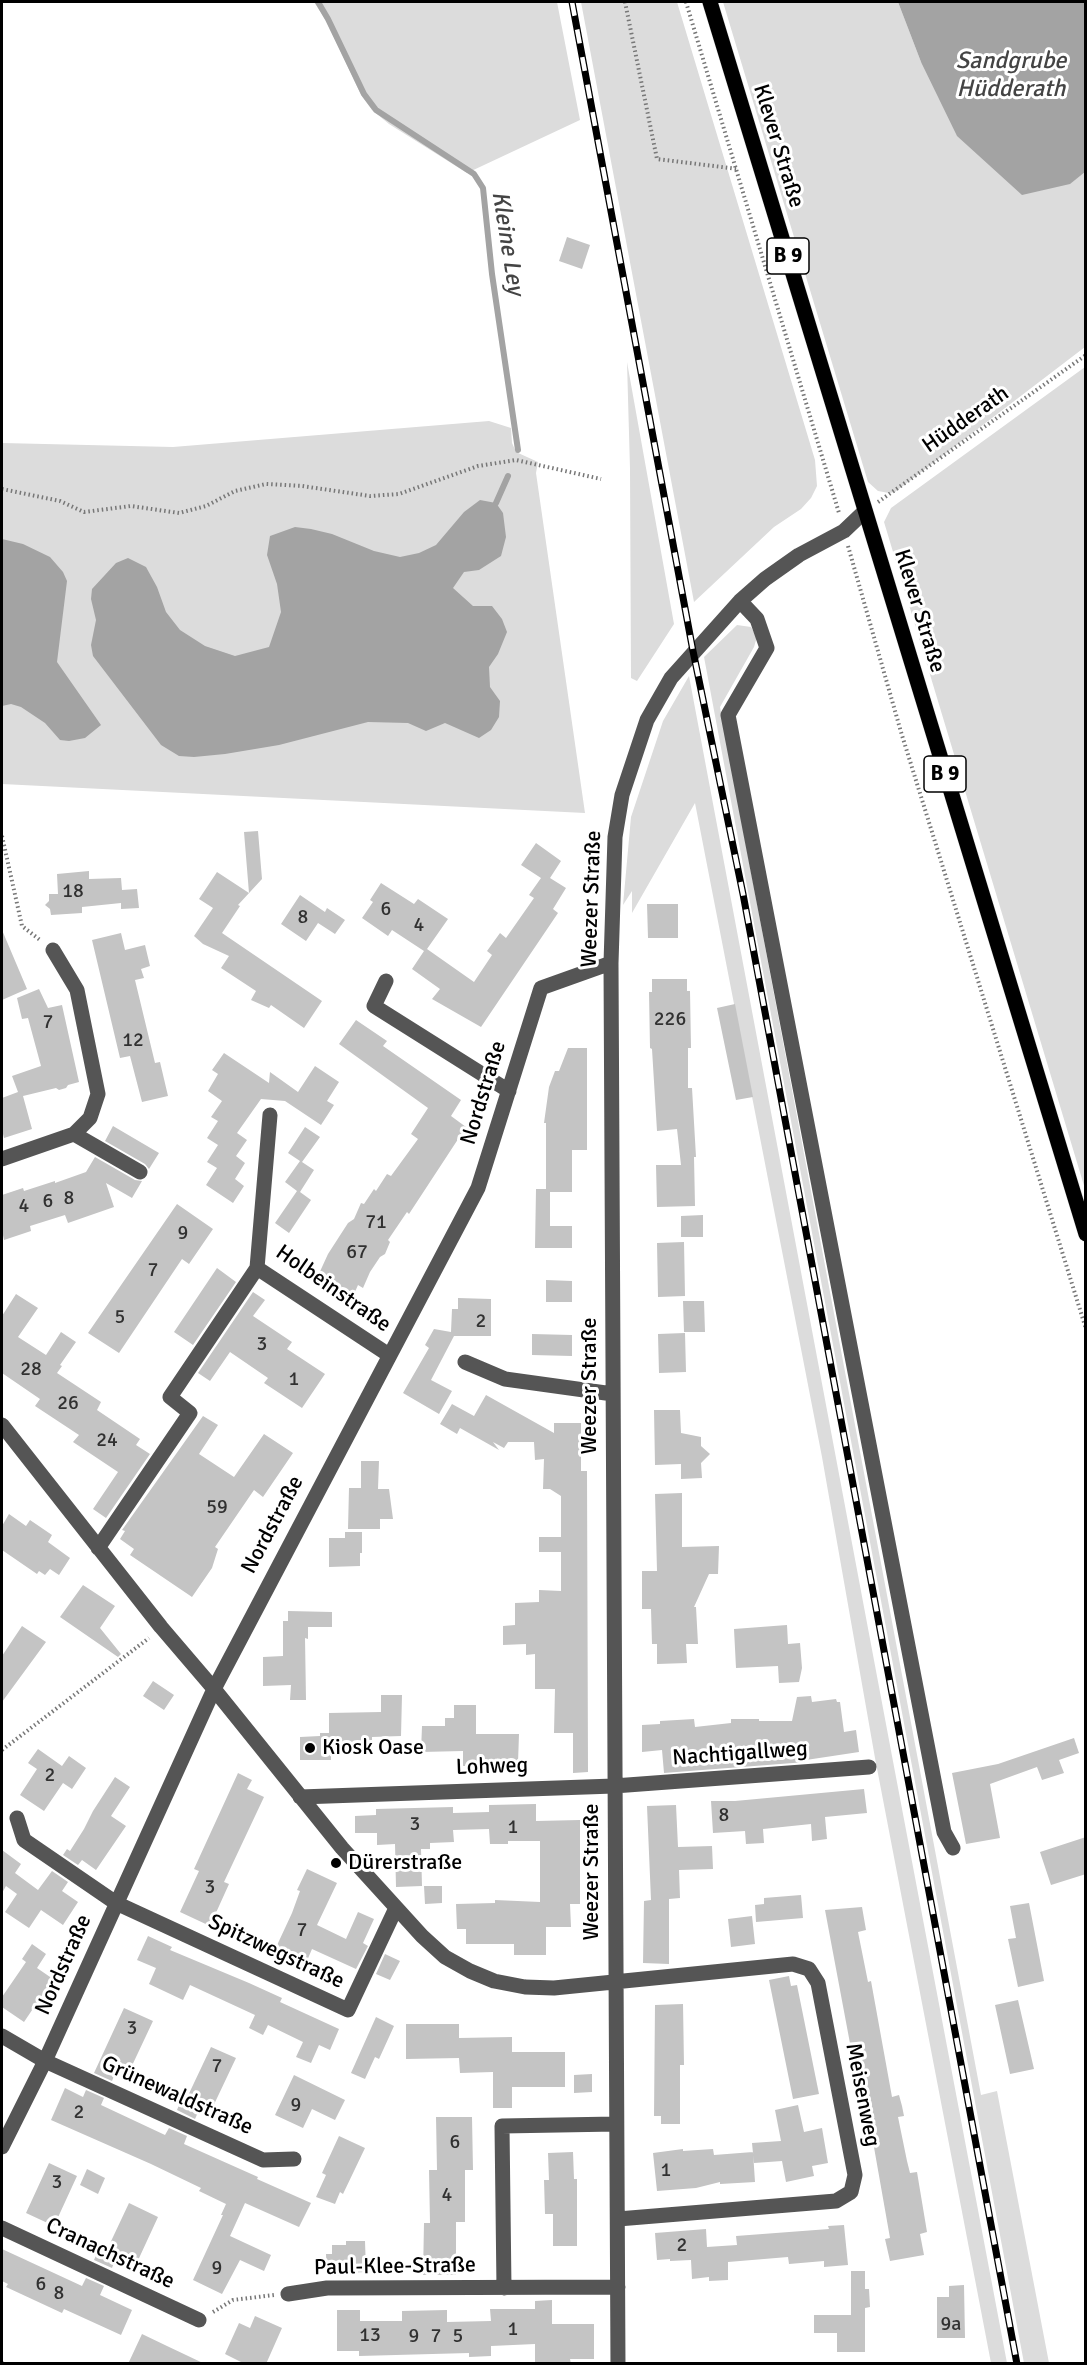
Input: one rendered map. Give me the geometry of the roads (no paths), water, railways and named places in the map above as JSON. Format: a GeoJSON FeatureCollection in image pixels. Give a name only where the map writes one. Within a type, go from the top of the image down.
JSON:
{"type":"FeatureCollection","features":[{"type":"Feature","properties":{"kind":"main road","name":"Klever Straße"},"geometry":{"type":"LineString","coordinates":[[710,2],[1086,1234]]}},
{"type":"Feature","properties":{"kind":"street","name":"Weezer Straße"},"geometry":{"type":"LineString","coordinates":[[618,2364],[611,963],[615,837],[622,795],[647,720],[670,678],[740,600],[799,555],[844,531],[865,512]]}},
{"type":"Feature","properties":{"kind":"street"},"geometry":{"type":"LineString","coordinates":[[740,600],[758,619],[767,648],[729,714],[944,1832],[953,1848]]}},
{"type":"Feature","properties":{"kind":"street"},"geometry":{"type":"LineString","coordinates":[[2,1159],[74,1134],[90,1118],[98,1094],[77,990],[52,950]]}},
{"type":"Feature","properties":{"kind":"street","name":"Nordstraße"},"geometry":{"type":"LineString","coordinates":[[2,2147],[45,2061],[214,1689],[478,1188],[541,988],[611,963]]}},
{"type":"Feature","properties":{"kind":"street"},"geometry":{"type":"LineString","coordinates":[[386,981],[374,1006],[509,1091]]}},
{"type":"Feature","properties":{"kind":"street","name":"Holbeinstraße"},"geometry":{"type":"LineString","coordinates":[[270,1115],[256,1268],[389,1355]]}},
{"type":"Feature","properties":{"kind":"street"},"geometry":{"type":"LineString","coordinates":[[74,1134],[140,1172]]}},
{"type":"Feature","properties":{"kind":"street"},"geometry":{"type":"LineString","coordinates":[[98,1548],[190,1413],[170,1397],[256,1268]]}},
{"type":"Feature","properties":{"kind":"street"},"geometry":{"type":"LineString","coordinates":[[465,1362],[505,1379],[613,1394]]}},
{"type":"Feature","properties":{"kind":"street"},"geometry":{"type":"LineString","coordinates":[[2,1426],[161,1627],[347,1854],[445,1957],[494,1981],[525,1987],[554,1988],[615,1983]]}},
{"type":"Feature","properties":{"kind":"street","name":"Nachtigallweg"},"geometry":{"type":"LineString","coordinates":[[614,1786],[869,1767]]}},
{"type":"Feature","properties":{"kind":"street","name":"Lohweg"},"geometry":{"type":"LineString","coordinates":[[300,1797],[614,1786]]}},
{"type":"Feature","properties":{"kind":"street","name":"Spitzwegstraße"},"geometry":{"type":"LineString","coordinates":[[17,1818],[24,1840],[116,1903],[348,2010],[396,1908]]}},
{"type":"Feature","properties":{"kind":"street","name":"Meisenweg"},"geometry":{"type":"LineString","coordinates":[[615,1983],[793,1964],[809,1969],[818,1983],[855,2175],[851,2192],[836,2201],[618,2219]]}},
{"type":"Feature","properties":{"kind":"street","name":"Grünewaldstraße"},"geometry":{"type":"LineString","coordinates":[[2,2036],[45,2061],[263,2160],[294,2159]]}},
{"type":"Feature","properties":{"kind":"street","name":"Paul-Klee-Straße"},"geometry":{"type":"LineString","coordinates":[[504,2288],[502,2126],[616,2124]]}},
{"type":"Feature","properties":{"kind":"street","name":"Cranachstraße"},"geometry":{"type":"LineString","coordinates":[[2,2228],[199,2320]]}},
{"type":"Feature","properties":{"kind":"street","name":"Paul-Klee-Straße"},"geometry":{"type":"LineString","coordinates":[[288,2294],[327,2288],[618,2287]]}},
{"type":"Feature","properties":{"kind":"water","name":"Sandgrube Hüdderath"},"geometry":{"type":"Polygon","coordinates":[[[898,2],[1085,2],[1085,172],[1070,184],[1022,195],[957,136],[921,62],[898,2]]]}},
{"type":"Feature","properties":{"kind":"water"},"geometry":{"type":"Polygon","coordinates":[[[480,500],[496,503],[503,513],[506,537],[501,556],[479,570],[464,572],[453,588],[473,606],[492,606],[502,619],[507,632],[498,654],[489,667],[490,687],[500,701],[499,717],[491,730],[479,738],[445,723],[426,731],[408,723],[368,722],[279,745],[225,754],[179,756],[161,745],[93,656],[91,645],[96,620],[91,599],[92,589],[116,563],[128,558],[146,567],[157,587],[166,612],[180,630],[205,646],[235,656],[269,647],[281,612],[277,584],[267,555],[270,536],[295,527],[311,529],[332,534],[374,551],[400,557],[419,553],[436,545],[464,512],[480,500]]]}},
{"type":"Feature","properties":{"kind":"water"},"geometry":{"type":"Polygon","coordinates":[[[2,539],[23,544],[50,557],[63,572],[67,581],[57,662],[101,725],[85,738],[60,740],[45,723],[21,707],[11,704],[2,706],[2,539]]]}},
{"type":"Feature","properties":{"kind":"waterway","name":"Kleine Ley"},"geometry":{"type":"LineString","coordinates":[[318,2],[364,94],[376,110],[474,174],[483,188],[492,274],[518,450]]}},
{"type":"Feature","properties":{"kind":"waterway","name":"Kleine Ley"},"geometry":{"type":"LineString","coordinates":[[496,503],[508,476]]}},
{"type":"Feature","properties":{"kind":"railway"},"geometry":{"type":"LineString","coordinates":[[572,2],[693,651],[743,894],[1017,2364]]}},
{"type":"Feature","properties":{"kind":"place","name":"Kiosk Oase"},"geometry":{"type":"Point","coordinates":[310,1748]}},
{"type":"Feature","properties":{"kind":"place","name":"Dürerstraße"},"geometry":{"type":"Point","coordinates":[336,1863]}}]}
